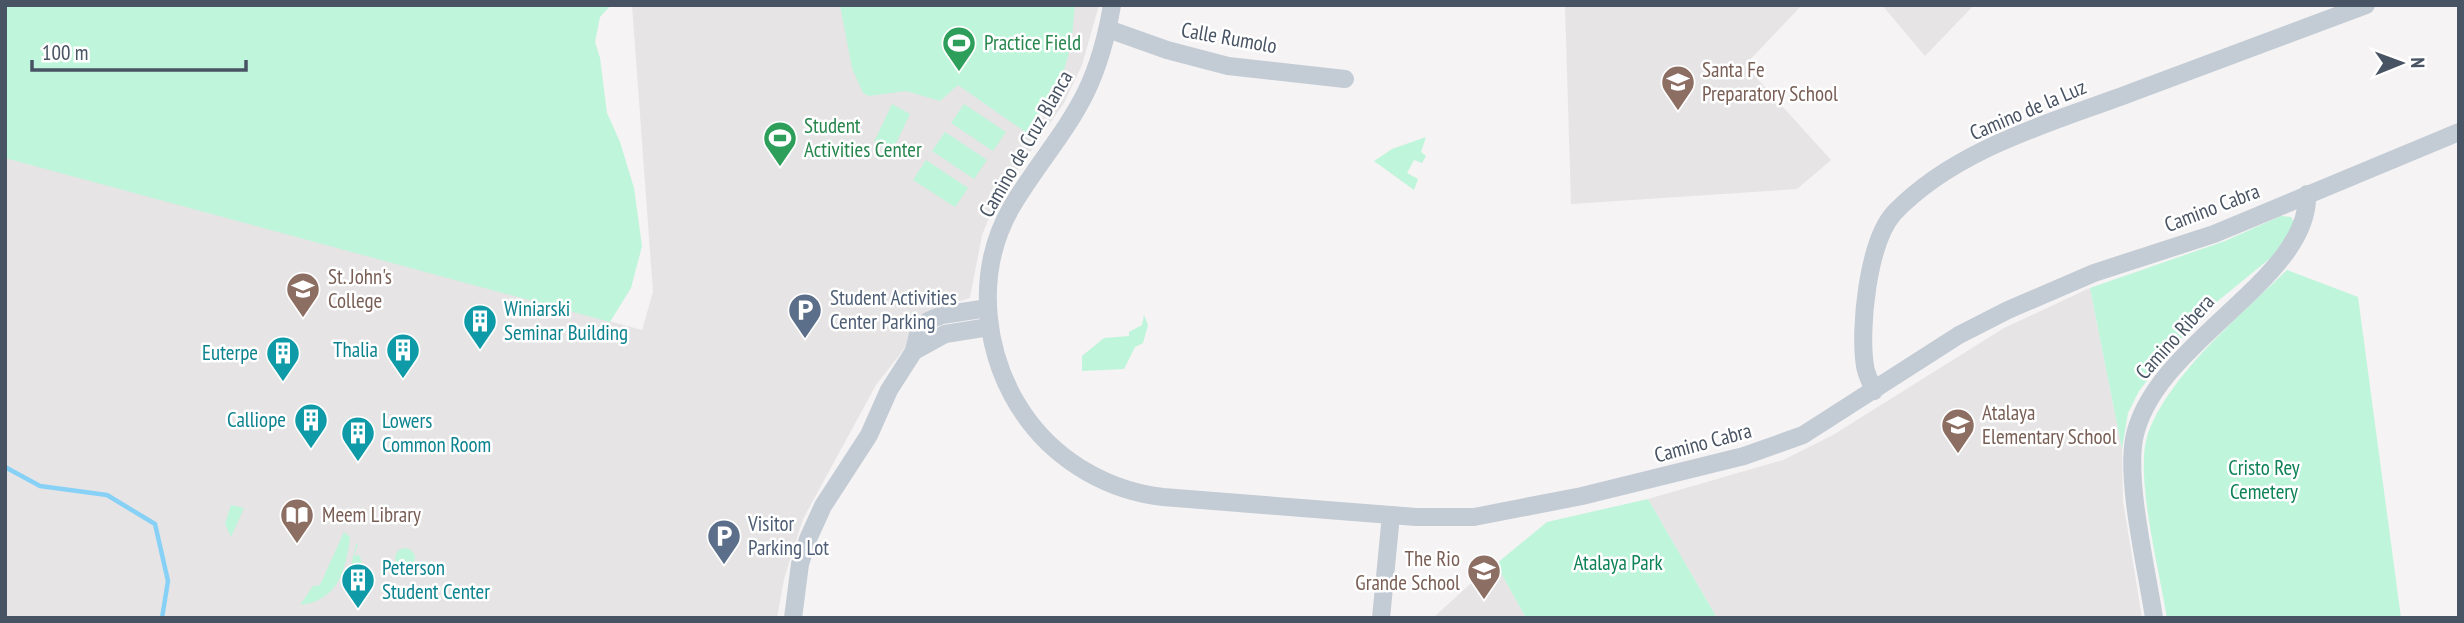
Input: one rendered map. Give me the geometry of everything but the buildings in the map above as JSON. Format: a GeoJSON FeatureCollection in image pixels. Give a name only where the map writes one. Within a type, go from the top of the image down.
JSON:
{"type":"FeatureCollection","features":[{"type":"Feature","properties":{"kind":"street","name":"Camino de Cruz Blanca"},"geometry":{"type":"LineString","coordinates":[[988,317],[991,262],[1003,223],[1086,92],[1108,29],[1112,5]]}},
{"type":"Feature","properties":{"kind":"street","name":"Camino de la Luz"},"geometry":{"type":"LineString","coordinates":[[1874,390],[1865,369],[1864,354],[1869,276],[1876,244],[1893,215],[1931,181],[2014,137],[2366,5]]}},
{"type":"Feature","properties":{"kind":"street","name":"Calle Rumolo"},"geometry":{"type":"LineString","coordinates":[[1108,29],[1175,53],[1228,66],[1345,79]]}},
{"type":"Feature","properties":{"kind":"street","name":"Camino Cabra"},"geometry":{"type":"LineString","coordinates":[[988,317],[1006,382],[1018,406],[1037,431],[1089,473],[1138,494],[1391,515],[1486,516],[1732,459],[1803,435],[1959,335],[2018,305],[2094,272],[2214,234],[2459,132]]}},
{"type":"Feature","properties":{"kind":"street","name":"Camino Ribera"},"geometry":{"type":"LineString","coordinates":[[2154,618],[2133,480],[2134,439],[2140,416],[2152,395],[2204,333],[2281,261],[2302,229],[2308,209],[2307,194]]}},
{"type":"Feature","properties":{"kind":"street"},"geometry":{"type":"LineString","coordinates":[[793,618],[800,564],[822,506],[859,453],[889,390],[914,351],[918,334],[928,321],[942,315],[988,317]]}},
{"type":"Feature","properties":{"kind":"street"},"geometry":{"type":"LineString","coordinates":[[1381,618],[1391,515]]}},
{"type":"Feature","properties":{"kind":"shaded area","name":"St. John's College"},"geometry":{"type":"Polygon","coordinates":[[[632,5],[1099,5],[1082,65],[1064,103],[996,201],[982,235],[970,298],[936,308],[876,385],[803,519],[784,579],[777,618],[5,618],[5,157],[642,330],[653,292],[632,5]]]}},
{"type":"Feature","properties":{"kind":"shaded area","name":"Santa Fe Preparatory School"},"geometry":{"type":"Polygon","coordinates":[[[1565,5],[1802,5],[1745,65],[1831,160],[1797,189],[1571,204],[1565,5]]]}},
{"type":"Feature","properties":{"kind":"shaded area"},"geometry":{"type":"Polygon","coordinates":[[[1882,5],[1974,5],[1925,56],[1882,5]]]}},
{"type":"Feature","properties":{"kind":"shaded area","name":"Atalaya Elementary School"},"geometry":{"type":"Polygon","coordinates":[[[2090,288],[2122,449],[2123,501],[2142,618],[1717,618],[1648,499],[1783,460],[1833,435],[2004,328],[2090,288]]]}},
{"type":"Feature","properties":{"kind":"shaded area","name":"The Rio Grande School"},"geometry":{"type":"Polygon","coordinates":[[[1496,564],[1526,618],[1433,618],[1469,585],[1496,564]]]}},
{"type":"Feature","properties":{"kind":"green space"},"geometry":{"type":"Polygon","coordinates":[[[5,5],[611,5],[600,17],[595,42],[600,58],[607,113],[620,142],[634,188],[642,246],[631,288],[610,322],[5,158],[5,5]]]}},
{"type":"Feature","properties":{"kind":"green space","name":"Practice Field"},"geometry":{"type":"Polygon","coordinates":[[[840,5],[1075,5],[1071,46],[1062,77],[1028,134],[958,85],[940,101],[906,91],[869,96],[863,93],[852,68],[840,5]]]}},
{"type":"Feature","properties":{"kind":"green space"},"geometry":{"type":"Polygon","coordinates":[[[892,104],[910,114],[892,152],[874,142],[892,104]]]}},
{"type":"Feature","properties":{"kind":"green space"},"geometry":{"type":"Polygon","coordinates":[[[964,104],[1006,132],[993,151],[951,123],[964,104]]]}},
{"type":"Feature","properties":{"kind":"green space"},"geometry":{"type":"Polygon","coordinates":[[[945,132],[987,160],[974,179],[932,151],[945,132]]]}},
{"type":"Feature","properties":{"kind":"green space"},"geometry":{"type":"Polygon","coordinates":[[[1426,137],[1421,152],[1426,156],[1422,163],[1414,160],[1407,173],[1418,179],[1414,190],[1374,161],[1392,149],[1426,137]]]}},
{"type":"Feature","properties":{"kind":"green space"},"geometry":{"type":"Polygon","coordinates":[[[926,160],[968,188],[955,207],[913,180],[926,160]]]}},
{"type":"Feature","properties":{"kind":"green space"},"geometry":{"type":"Polygon","coordinates":[[[2281,216],[2291,217],[2295,224],[2273,256],[2219,300],[2172,348],[2139,391],[2128,413],[2122,449],[2090,288],[2225,241],[2281,216]]]}},
{"type":"Feature","properties":{"kind":"green space","name":"Cristo Rey Cemetery"},"geometry":{"type":"Polygon","coordinates":[[[2287,270],[2358,297],[2401,618],[2167,618],[2146,500],[2144,455],[2147,437],[2157,414],[2188,369],[2228,326],[2287,270]]]}},
{"type":"Feature","properties":{"kind":"green space"},"geometry":{"type":"Polygon","coordinates":[[[1144,315],[1148,325],[1143,343],[1135,347],[1124,369],[1082,371],[1082,356],[1104,338],[1129,336],[1129,332],[1142,325],[1144,315]]]}},
{"type":"Feature","properties":{"kind":"green space","name":"Atalaya Park"},"geometry":{"type":"Polygon","coordinates":[[[1648,499],[1717,618],[1526,618],[1496,564],[1547,522],[1648,499]]]}},
{"type":"Feature","properties":{"kind":"green space"},"geometry":{"type":"Polygon","coordinates":[[[231,505],[244,508],[231,537],[225,524],[231,505]]]}},
{"type":"Feature","properties":{"kind":"green space"},"geometry":{"type":"Polygon","coordinates":[[[344,532],[350,537],[346,561],[338,582],[323,597],[300,605],[313,586],[320,585],[344,532]]]}},
{"type":"Feature","properties":{"kind":"green space"},"geometry":{"type":"Polygon","coordinates":[[[356,544],[354,555],[360,556],[365,576],[347,583],[356,544]]]}},
{"type":"Feature","properties":{"kind":"green space"},"geometry":{"type":"Polygon","coordinates":[[[401,548],[409,548],[415,558],[409,568],[401,568],[395,562],[395,554],[401,548]]]}},
{"type":"Feature","properties":{"kind":"waterway"},"geometry":{"type":"LineString","coordinates":[[5,467],[40,486],[107,495],[155,524],[168,581],[162,618]]}},
{"type":"Feature","properties":{"kind":"place","name":"Practice Field"},"geometry":{"type":"Point","coordinates":[959,73]}},
{"type":"Feature","properties":{"kind":"place","name":"Santa Fe Preparatory School"},"geometry":{"type":"Point","coordinates":[1678,112]}},
{"type":"Feature","properties":{"kind":"place","name":"Student Activities Center"},"geometry":{"type":"Point","coordinates":[780,168]}},
{"type":"Feature","properties":{"kind":"place","name":"St. John's College"},"geometry":{"type":"Point","coordinates":[303,319]}},
{"type":"Feature","properties":{"kind":"place","name":"Student Activities Center Parking"},"geometry":{"type":"Point","coordinates":[805,340]}},
{"type":"Feature","properties":{"kind":"place","name":"Winiarski Seminar Building"},"geometry":{"type":"Point","coordinates":[480,351]}},
{"type":"Feature","properties":{"kind":"place","name":"Thalia"},"geometry":{"type":"Point","coordinates":[403,380]}},
{"type":"Feature","properties":{"kind":"place","name":"Euterpe"},"geometry":{"type":"Point","coordinates":[283,383]}},
{"type":"Feature","properties":{"kind":"place","name":"Calliope"},"geometry":{"type":"Point","coordinates":[311,450]}},
{"type":"Feature","properties":{"kind":"place","name":"Atalaya Elementary School"},"geometry":{"type":"Point","coordinates":[1958,455]}},
{"type":"Feature","properties":{"kind":"place","name":"Lowers Common Room"},"geometry":{"type":"Point","coordinates":[358,463]}},
{"type":"Feature","properties":{"kind":"place","name":"Meem Library"},"geometry":{"type":"Point","coordinates":[297,545]}},
{"type":"Feature","properties":{"kind":"place","name":"Visitor Parking Lot"},"geometry":{"type":"Point","coordinates":[724,566]}},
{"type":"Feature","properties":{"kind":"place","name":"The Rio Grande School"},"geometry":{"type":"Point","coordinates":[1484,601]}},
{"type":"Feature","properties":{"kind":"place","name":"Peterson Student Center"},"geometry":{"type":"Point","coordinates":[358,610]}}]}
